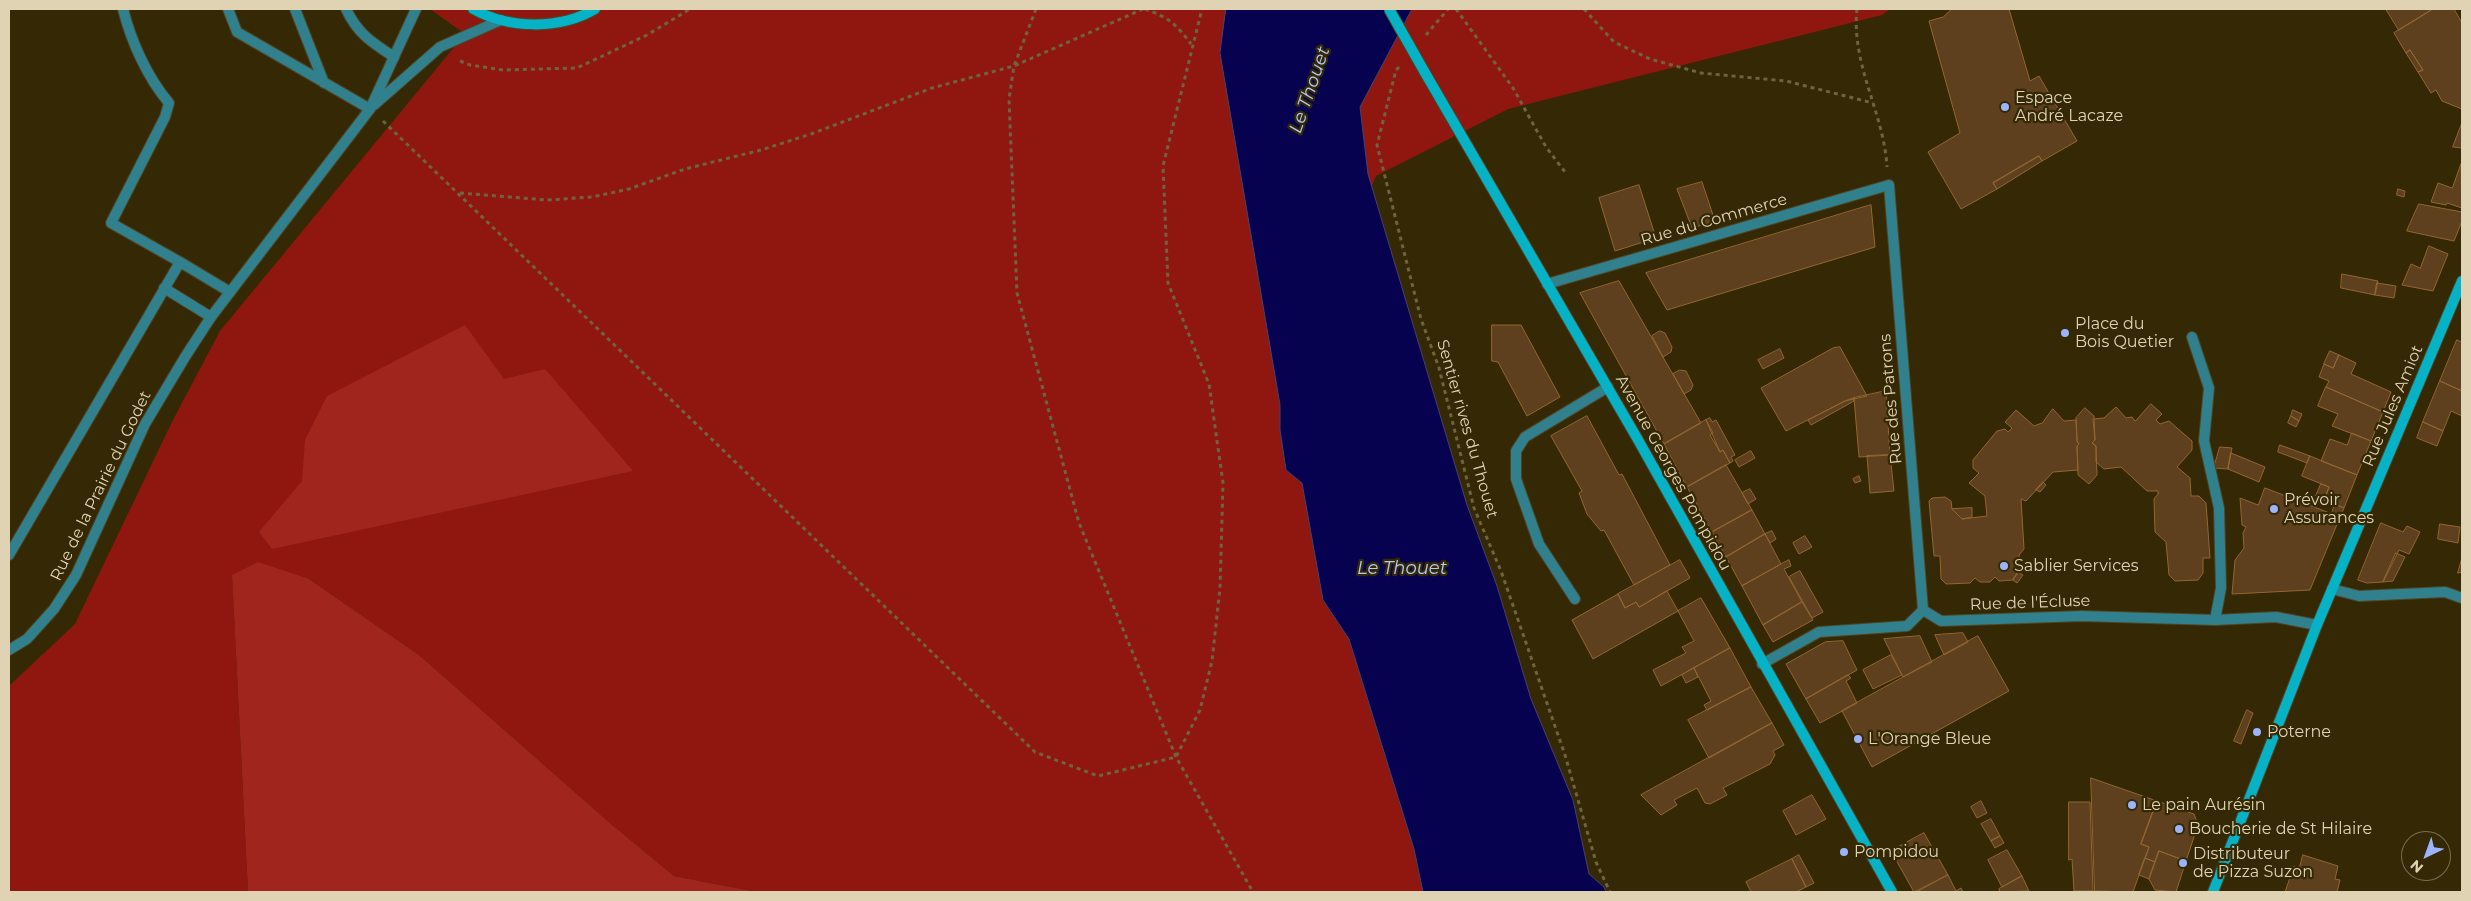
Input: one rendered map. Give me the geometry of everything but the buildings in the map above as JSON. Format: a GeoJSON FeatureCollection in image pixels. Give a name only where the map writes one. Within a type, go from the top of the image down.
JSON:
{"type":"FeatureCollection","features":[{"type":"Feature","properties":{"kind":"main road"},"geometry":{"type":"LineString","coordinates":[[473,9],[501,20],[532,25],[564,22],[596,9]]}},
{"type":"Feature","properties":{"kind":"main road","name":"Avenue Georges Pompidou"},"geometry":{"type":"LineString","coordinates":[[1389,9],[1608,388],[1892,892]]}},
{"type":"Feature","properties":{"kind":"main road","name":"Rue Jules Amiot"},"geometry":{"type":"LineString","coordinates":[[2213,892],[2317,625],[2462,281]]}},
{"type":"Feature","properties":{"kind":"street"},"geometry":{"type":"LineString","coordinates":[[123,9],[126,21],[154,85],[169,102],[165,117],[111,223],[230,292]]}},
{"type":"Feature","properties":{"kind":"street"},"geometry":{"type":"LineString","coordinates":[[228,9],[237,32],[370,108]]}},
{"type":"Feature","properties":{"kind":"street"},"geometry":{"type":"LineString","coordinates":[[295,9],[324,83]]}},
{"type":"Feature","properties":{"kind":"street"},"geometry":{"type":"LineString","coordinates":[[346,9],[353,23],[366,39],[394,57]]}},
{"type":"Feature","properties":{"kind":"street","name":"Rue de la Prairie du Godet"},"geometry":{"type":"LineString","coordinates":[[370,108],[416,9]]}},
{"type":"Feature","properties":{"kind":"street","name":"Rue de la Prairie du Godet"},"geometry":{"type":"LineString","coordinates":[[9,650],[27,638],[54,609],[76,575],[145,424],[211,317],[370,108],[440,47],[501,20]]}},
{"type":"Feature","properties":{"kind":"street","name":"Rue du Commerce"},"geometry":{"type":"LineString","coordinates":[[1547,284],[1889,185]]}},
{"type":"Feature","properties":{"kind":"street","name":"Rue des Patrons"},"geometry":{"type":"LineString","coordinates":[[1889,185],[1923,610]]}},
{"type":"Feature","properties":{"kind":"street"},"geometry":{"type":"LineString","coordinates":[[9,555],[180,262]]}},
{"type":"Feature","properties":{"kind":"street"},"geometry":{"type":"LineString","coordinates":[[164,288],[211,317]]}},
{"type":"Feature","properties":{"kind":"street"},"geometry":{"type":"LineString","coordinates":[[2192,337],[2209,388],[2204,441],[2219,508],[2220,588],[2215,620]]}},
{"type":"Feature","properties":{"kind":"street"},"geometry":{"type":"LineString","coordinates":[[1575,600],[1539,544],[1516,479],[1516,451],[1524,437],[1608,388]]}},
{"type":"Feature","properties":{"kind":"street"},"geometry":{"type":"LineString","coordinates":[[2332,589],[2359,596],[2445,592],[2462,598]]}},
{"type":"Feature","properties":{"kind":"street"},"geometry":{"type":"LineString","coordinates":[[1762,664],[1819,632],[1907,626],[1923,610]]}},
{"type":"Feature","properties":{"kind":"street","name":"Rue de l'Écluse"},"geometry":{"type":"LineString","coordinates":[[1923,610],[1942,621],[2082,616],[2215,620],[2276,617],[2317,625]]}},
{"type":"Feature","properties":{"kind":"path"},"geometry":{"type":"LineString","coordinates":[[440,47],[448,56],[470,65],[503,70],[577,68],[647,36],[690,9]]}},
{"type":"Feature","properties":{"kind":"path"},"geometry":{"type":"LineString","coordinates":[[1036,9],[1014,66],[1009,99],[1017,294],[1079,523],[1176,757],[1253,892]]}},
{"type":"Feature","properties":{"kind":"path"},"geometry":{"type":"LineString","coordinates":[[460,193],[547,200],[592,197],[629,189],[685,169],[761,150],[811,134],[932,88],[1014,66],[1144,9],[1164,16],[1178,26],[1192,44]]}},
{"type":"Feature","properties":{"kind":"path"},"geometry":{"type":"LineString","coordinates":[[370,108],[460,193],[1035,752],[1098,776],[1176,757],[1200,710],[1212,661],[1220,588],[1222,482],[1209,384],[1168,283],[1163,166],[1202,9]]}},
{"type":"Feature","properties":{"kind":"path"},"geometry":{"type":"LineString","coordinates":[[1425,36],[1448,9]]}},
{"type":"Feature","properties":{"kind":"path"},"geometry":{"type":"LineString","coordinates":[[1456,9],[1514,88],[1546,147],[1564,172]]}},
{"type":"Feature","properties":{"kind":"path"},"geometry":{"type":"LineString","coordinates":[[1584,9],[1614,42],[1650,59],[1702,73],[1786,81],[1873,103]]}},
{"type":"Feature","properties":{"kind":"path"},"geometry":{"type":"LineString","coordinates":[[1857,9],[1858,56],[1886,147],[1889,185]]}},
{"type":"Feature","properties":{"kind":"path","name":"Sentier rives du Thouet"},"geometry":{"type":"LineString","coordinates":[[1402,64],[1396,70],[1377,145],[1421,319],[1439,368],[1474,508],[1501,571],[1565,755],[1596,862],[1610,892]]}},
{"type":"Feature","properties":{"kind":"shaded area"},"geometry":{"type":"Polygon","coordinates":[[[430,9],[1890,9],[1882,15],[1508,109],[1376,176],[1280,405],[1280,430],[1286,470],[1302,483],[1323,600],[1349,639],[1414,849],[1423,892],[757,892],[674,876],[611,824],[419,655],[309,579],[232,575],[248,892],[9,892],[9,686],[75,624],[172,422],[220,331],[465,34],[430,9]]]}},
{"type":"Feature","properties":{"kind":"shaded area"},"geometry":{"type":"Polygon","coordinates":[[[465,325],[504,379],[545,369],[633,471],[272,549],[259,532],[302,481],[305,440],[327,396],[465,325]]]}},
{"type":"Feature","properties":{"kind":"shaded area"},"geometry":{"type":"Polygon","coordinates":[[[258,562],[309,579],[419,655],[611,824],[674,876],[757,892],[248,892],[232,575],[258,562]]]}},
{"type":"Feature","properties":{"kind":"water","name":"Le Thouet"},"geometry":{"type":"Polygon","coordinates":[[[1226,9],[1412,9],[1360,107],[1368,174],[1467,505],[1497,586],[1531,699],[1573,800],[1589,874],[1604,887],[1606,892],[1423,892],[1414,849],[1349,639],[1323,600],[1302,483],[1286,470],[1280,430],[1280,405],[1220,53],[1226,9]]]}},
{"type":"Feature","properties":{"kind":"place","name":"Espace André Lacaze"},"geometry":{"type":"Point","coordinates":[2005,107]}},
{"type":"Feature","properties":{"kind":"place","name":"Place du Bois Quetier"},"geometry":{"type":"Point","coordinates":[2065,333]}},
{"type":"Feature","properties":{"kind":"place","name":"Prévoir Assurances"},"geometry":{"type":"Point","coordinates":[2274,509]}},
{"type":"Feature","properties":{"kind":"place","name":"Sablier Services"},"geometry":{"type":"Point","coordinates":[2004,566]}},
{"type":"Feature","properties":{"kind":"place","name":"Poterne"},"geometry":{"type":"Point","coordinates":[2257,732]}},
{"type":"Feature","properties":{"kind":"place","name":"L'Orange Bleue"},"geometry":{"type":"Point","coordinates":[1858,739]}},
{"type":"Feature","properties":{"kind":"place","name":"Le pain Aurésin"},"geometry":{"type":"Point","coordinates":[2132,805]}},
{"type":"Feature","properties":{"kind":"place","name":"Boucherie de St Hilaire"},"geometry":{"type":"Point","coordinates":[2179,829]}},
{"type":"Feature","properties":{"kind":"place","name":"Pompidou"},"geometry":{"type":"Point","coordinates":[1844,852]}},
{"type":"Feature","properties":{"kind":"place","name":"Distributeur de Pizza Suzon"},"geometry":{"type":"Point","coordinates":[2183,863]}}]}
